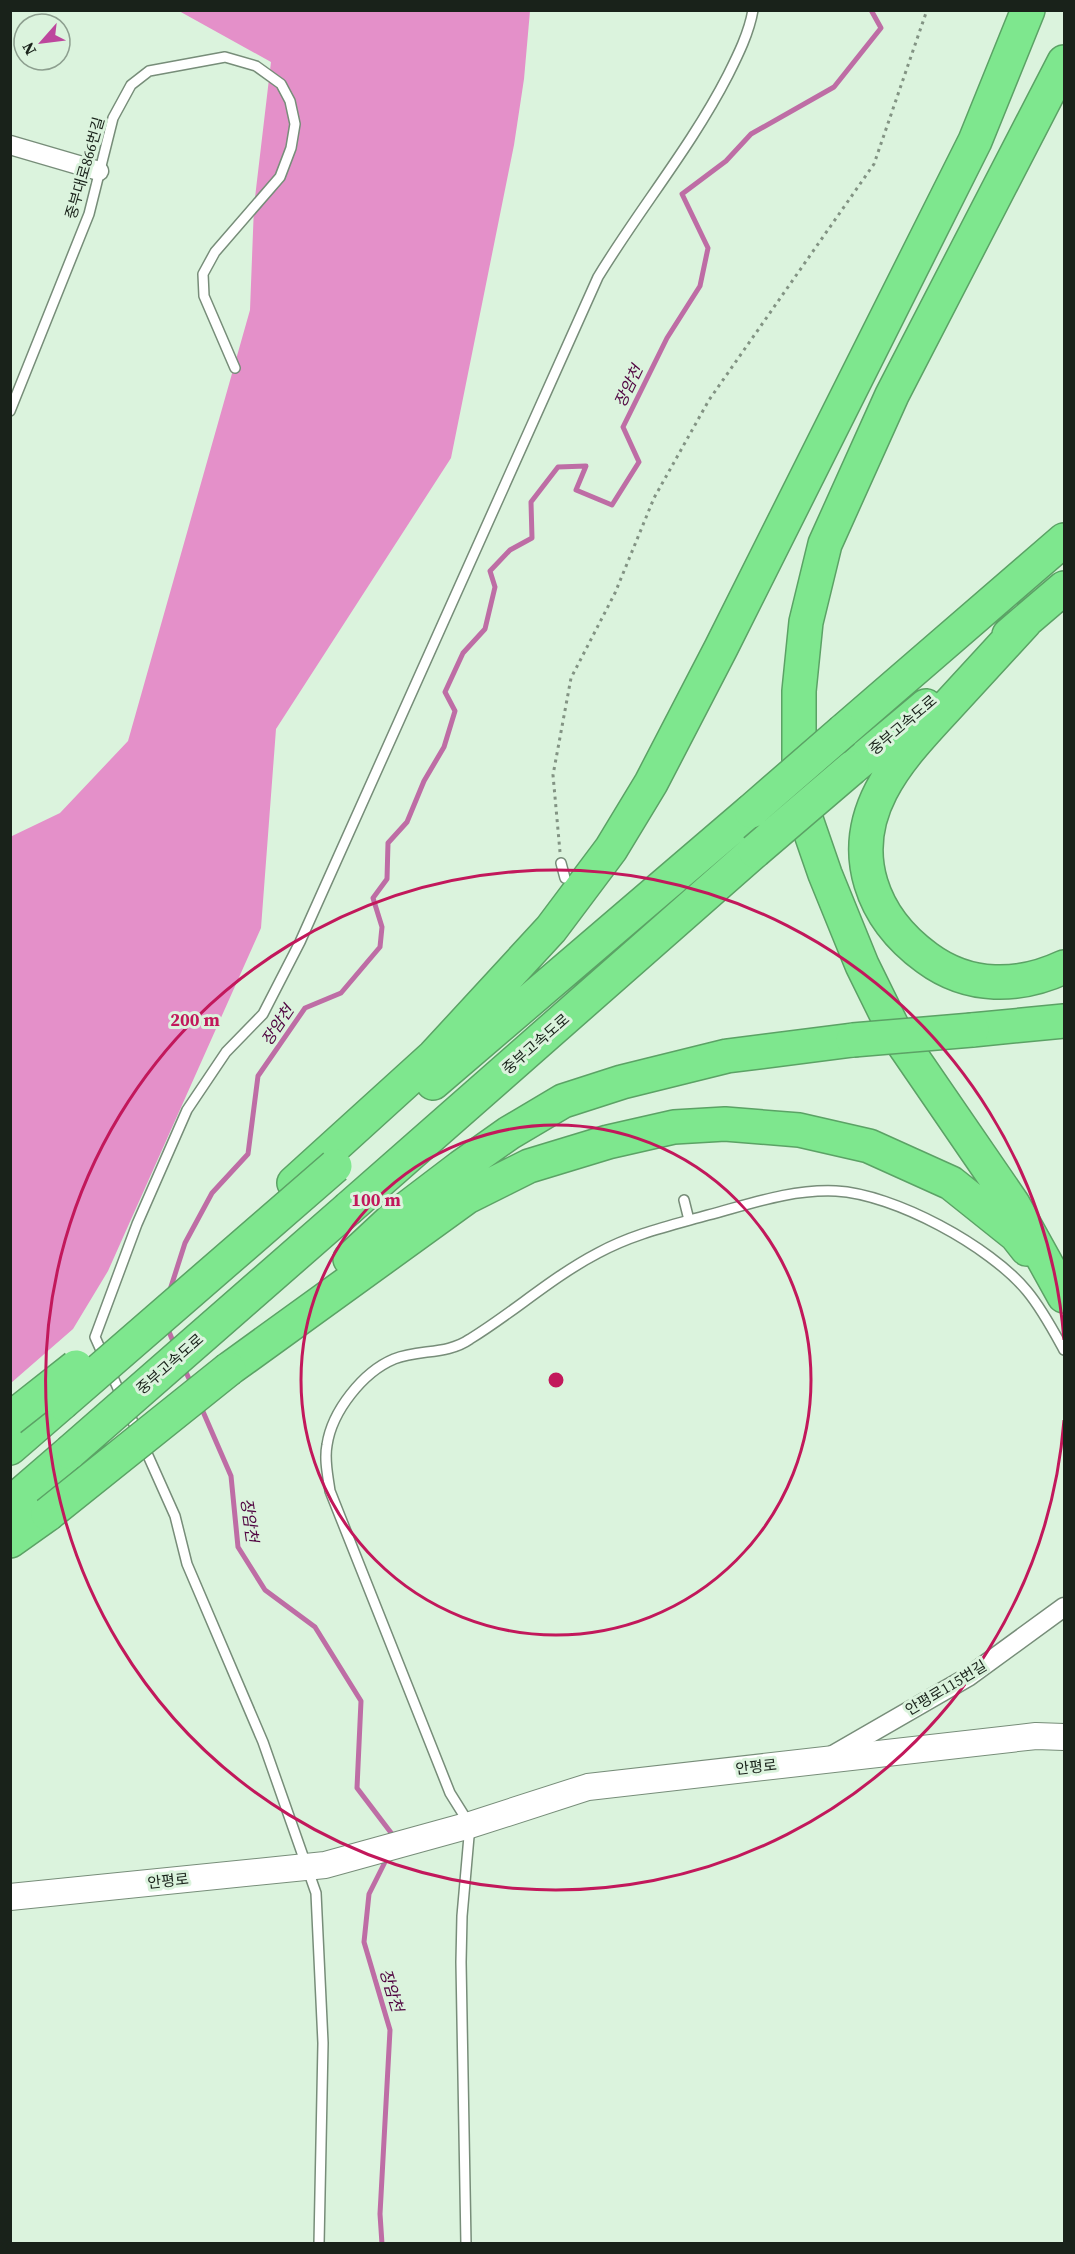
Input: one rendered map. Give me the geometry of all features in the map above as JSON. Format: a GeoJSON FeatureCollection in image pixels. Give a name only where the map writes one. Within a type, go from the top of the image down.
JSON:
{"type":"FeatureCollection","features":[{"type":"Feature","properties":{"kind":"highway"},"geometry":{"type":"LineString","coordinates":[[10,1419],[190,1277],[434,1056],[551,929],[611,849],[651,783],[716,658],[975,141],[1028,10]]}},
{"type":"Feature","properties":{"kind":"highway"},"geometry":{"type":"LineString","coordinates":[[1065,62],[892,395],[825,544],[806,622],[799,691],[799,772],[807,822],[825,874],[871,984],[896,1032],[1013,1204],[1065,1297]]}},
{"type":"Feature","properties":{"kind":"highway"},"geometry":{"type":"LineString","coordinates":[[10,1448],[1065,540]]}},
{"type":"Feature","properties":{"kind":"highway","name":"중부고속도로"},"geometry":{"type":"LineString","coordinates":[[10,1504],[755,851],[1065,588]]}},
{"type":"Feature","properties":{"kind":"highway"},"geometry":{"type":"LineString","coordinates":[[1025,622],[892,772],[873,810],[867,865],[872,888],[892,926],[910,945],[933,962],[958,975],[1004,984],[1027,981],[1065,967]]}},
{"type":"Feature","properties":{"kind":"highway"},"geometry":{"type":"LineString","coordinates":[[229,1369],[394,1218],[509,1133],[562,1101],[622,1082],[727,1056],[853,1040],[1065,1021]]}},
{"type":"Feature","properties":{"kind":"highway"},"geometry":{"type":"LineString","coordinates":[[10,1541],[48,1514],[229,1369],[467,1197],[529,1166],[608,1142],[674,1127],[725,1124],[799,1130],[869,1146],[951,1183],[1016,1235],[1065,1297]]}},
{"type":"Feature","properties":{"kind":"street"},"geometry":{"type":"LineString","coordinates":[[10,145],[99,171]]}},
{"type":"Feature","properties":{"kind":"street","name":"안평로115번길"},"geometry":{"type":"LineString","coordinates":[[821,1761],[968,1677],[1065,1607]]}},
{"type":"Feature","properties":{"kind":"street","name":"안평로"},"geometry":{"type":"LineString","coordinates":[[10,1897],[316,1866],[461,1827],[588,1787],[1036,1736],[1065,1737]]}},
{"type":"Feature","properties":{"kind":"lane"},"geometry":{"type":"LineString","coordinates":[[319,2244],[323,2043],[316,1866],[187,1564],[174,1515],[95,1336],[137,1224],[187,1110],[225,1052],[263,1014],[300,942],[598,277],[619,242],[693,138],[738,54],[753,10]]}},
{"type":"Feature","properties":{"kind":"lane","name":"중부대로866번길"},"geometry":{"type":"LineString","coordinates":[[10,411],[89,214],[114,118],[131,85],[149,71],[225,57],[256,66],[281,84],[290,101],[295,124],[291,148],[280,177],[215,252],[202,274],[204,296],[235,368]]}},
{"type":"Feature","properties":{"kind":"lane"},"geometry":{"type":"LineString","coordinates":[[561,863],[564,878]]}},
{"type":"Feature","properties":{"kind":"lane"},"geometry":{"type":"LineString","coordinates":[[466,2244],[461,1827],[450,1792],[330,1491],[327,1444],[349,1398],[370,1374],[394,1359],[448,1350],[459,1345],[548,1283],[597,1253],[644,1232],[764,1199],[800,1192],[837,1191],[874,1198],[928,1220],[994,1259],[1026,1290],[1065,1350]]}},
{"type":"Feature","properties":{"kind":"lane"},"geometry":{"type":"LineString","coordinates":[[684,1200],[689,1220]]}},
{"type":"Feature","properties":{"kind":"path"},"geometry":{"type":"LineString","coordinates":[[561,863],[553,775],[571,678],[615,593],[654,498],[709,400],[874,164],[927,10]]}},
{"type":"Feature","properties":{"kind":"shaded area"},"geometry":{"type":"Polygon","coordinates":[[[179,11],[530,11],[524,79],[514,145],[451,458],[276,729],[261,928],[108,1271],[73,1329],[11,1383],[10,837],[60,813],[128,741],[250,310],[254,206],[271,62],[179,11]]]}},
{"type":"Feature","properties":{"kind":"waterway","name":"장암천"},"geometry":{"type":"LineString","coordinates":[[169,1293],[185,1243],[212,1193],[248,1154],[258,1076],[305,1008],[341,993],[380,947],[382,927],[373,898],[387,879],[388,843],[407,822],[424,781],[444,747],[455,711],[445,692],[463,653],[485,629],[495,587],[490,571],[510,550],[532,538],[531,502],[558,467],[586,466],[576,490],[612,505],[639,462],[623,427],[667,338],[700,286],[708,248],[682,194],[726,161],[751,134],[834,87],[881,28],[871,10]]}},
{"type":"Feature","properties":{"kind":"waterway","name":"장암천"},"geometry":{"type":"LineString","coordinates":[[167,1327],[175,1346]]}},
{"type":"Feature","properties":{"kind":"waterway","name":"장암천"},"geometry":{"type":"LineString","coordinates":[[183,1366],[192,1385]]}},
{"type":"Feature","properties":{"kind":"waterway","name":"장암천"},"geometry":{"type":"LineString","coordinates":[[201,1407],[231,1476],[238,1547],[265,1590],[315,1627],[361,1701],[357,1788],[395,1838]]}},
{"type":"Feature","properties":{"kind":"waterway","name":"장암천"},"geometry":{"type":"LineString","coordinates":[[382,2244],[380,2214],[390,2030],[364,1942],[369,1894],[387,1858]]}}]}
